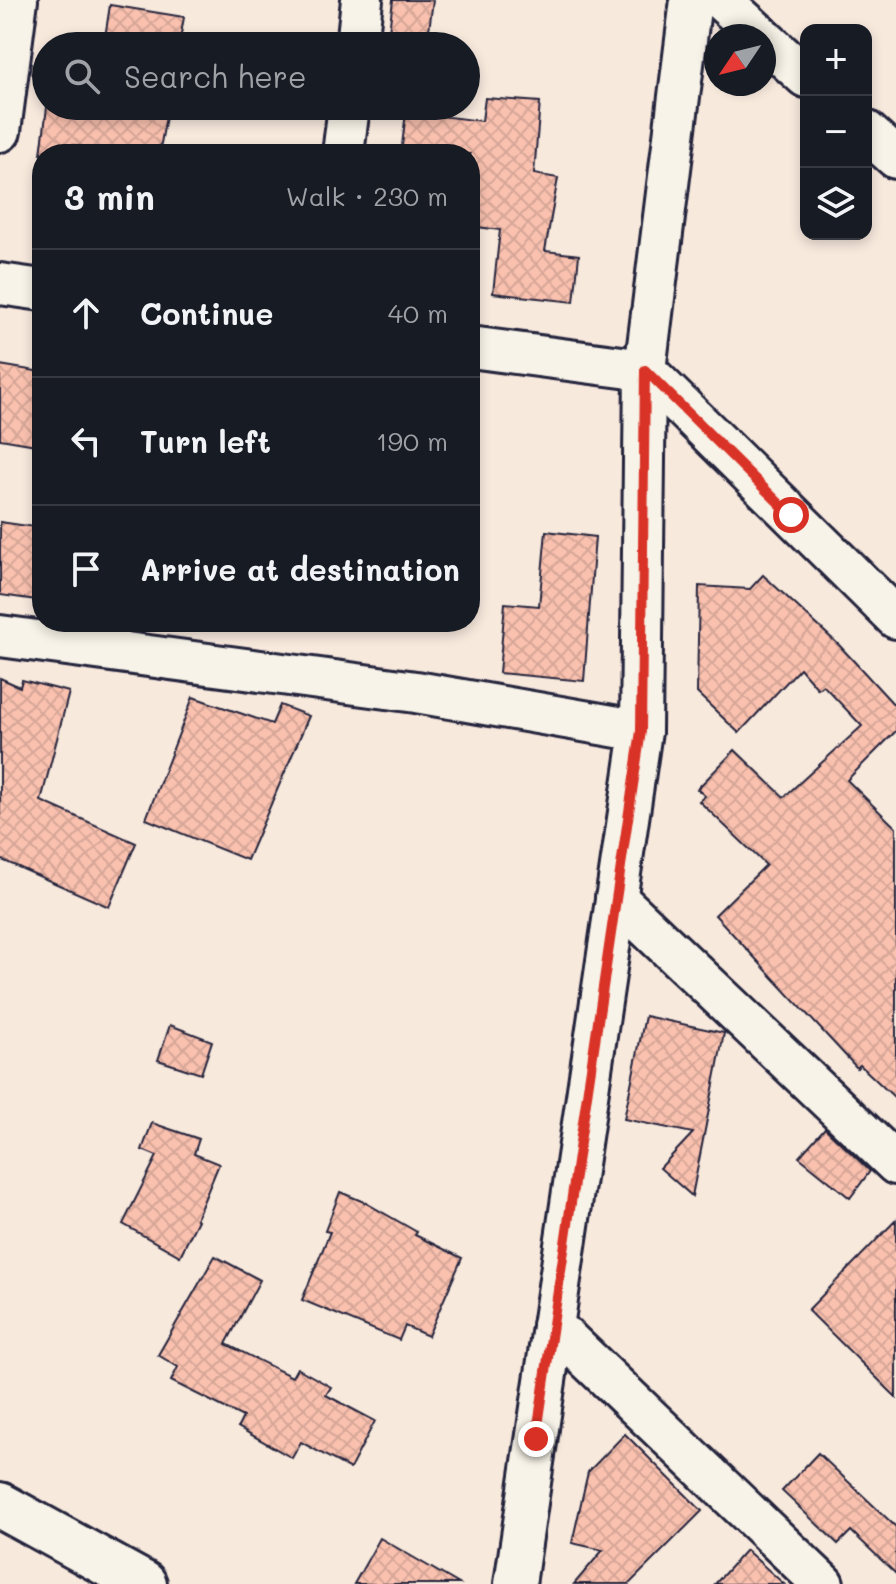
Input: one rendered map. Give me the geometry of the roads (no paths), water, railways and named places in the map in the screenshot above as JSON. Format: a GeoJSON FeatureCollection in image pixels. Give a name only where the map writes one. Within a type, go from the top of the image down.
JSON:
{"type":"FeatureCollection","features":[{"type":"Feature","properties":{"kind":"street"},"geometry":{"type":"LineString","coordinates":[[0,131],[17,0]]}},
{"type":"Feature","properties":{"kind":"street"},"geometry":{"type":"LineString","coordinates":[[359,32],[362,0]]}},
{"type":"Feature","properties":{"kind":"street"},"geometry":{"type":"LineString","coordinates":[[515,1584],[641,731],[645,370],[691,0]]}},
{"type":"Feature","properties":{"kind":"street"},"geometry":{"type":"LineString","coordinates":[[721,0],[748,24]]}},
{"type":"Feature","properties":{"kind":"street"},"geometry":{"type":"LineString","coordinates":[[776,50],[800,72]]}},
{"type":"Feature","properties":{"kind":"street"},"geometry":{"type":"LineString","coordinates":[[344,144],[347,120]]}},
{"type":"Feature","properties":{"kind":"street"},"geometry":{"type":"LineString","coordinates":[[872,136],[896,158]]}},
{"type":"Feature","properties":{"kind":"street"},"geometry":{"type":"LineString","coordinates":[[0,284],[32,289]]}},
{"type":"Feature","properties":{"kind":"street"},"geometry":{"type":"LineString","coordinates":[[480,348],[645,370],[896,618]]}},
{"type":"Feature","properties":{"kind":"street"},"geometry":{"type":"LineString","coordinates":[[0,636],[134,638],[641,731]]}},
{"type":"Feature","properties":{"kind":"street"},"geometry":{"type":"LineString","coordinates":[[616,898],[896,1164]]}},
{"type":"Feature","properties":{"kind":"street"},"geometry":{"type":"LineString","coordinates":[[553,1326],[823,1584]]}},
{"type":"Feature","properties":{"kind":"street"},"geometry":{"type":"LineString","coordinates":[[0,1505],[144,1584]]}}]}
